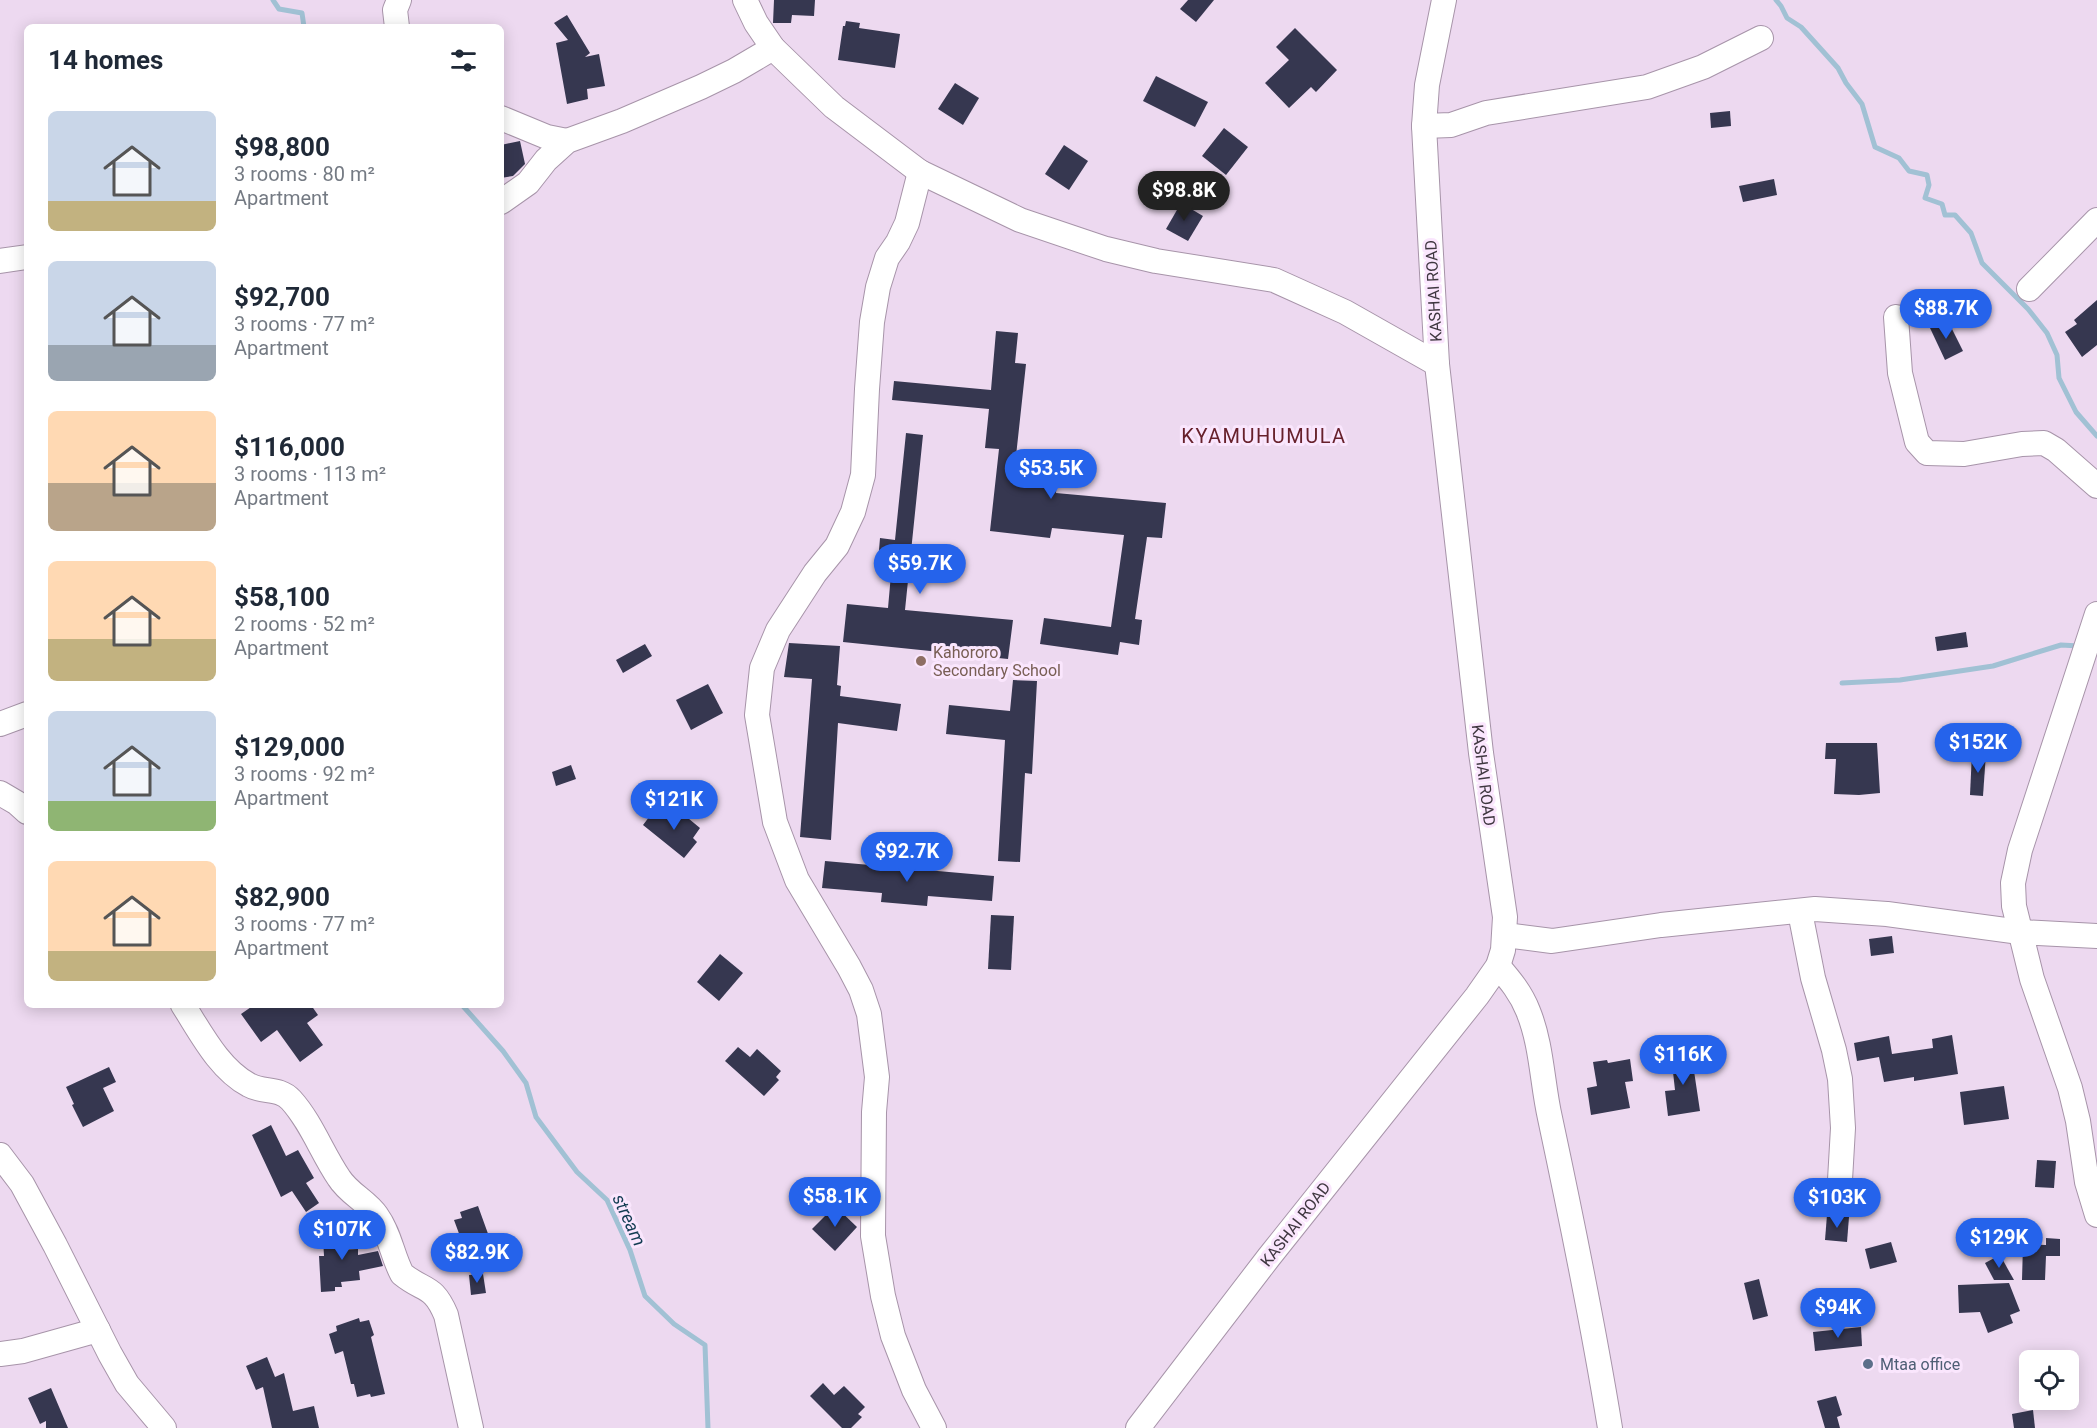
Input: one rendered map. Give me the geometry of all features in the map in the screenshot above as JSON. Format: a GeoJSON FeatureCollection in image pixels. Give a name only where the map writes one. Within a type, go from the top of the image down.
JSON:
{"type":"FeatureCollection","features":[{"type":"Feature","properties":{"kind":"street"},"geometry":{"type":"LineString","coordinates":[[397,24],[395,10],[399,0]]}},
{"type":"Feature","properties":{"kind":"street"},"geometry":{"type":"LineString","coordinates":[[745,0],[756,23],[773,48],[834,107],[920,172],[1020,220],[1106,249],[1156,261],[1274,280],[1345,312],[1437,364]]}},
{"type":"Feature","properties":{"kind":"street","name":"KASHAI ROAD"},"geometry":{"type":"LineString","coordinates":[[1138,1428],[1269,1257],[1477,996],[1498,966],[1503,950],[1505,917],[1481,753],[1437,364],[1424,126],[1427,85],[1444,0]]}},
{"type":"Feature","properties":{"kind":"street"},"geometry":{"type":"LineString","coordinates":[[1424,126],[1451,124],[1486,113],[1647,87],[1703,67],[1761,38]]}},
{"type":"Feature","properties":{"kind":"street"},"geometry":{"type":"LineString","coordinates":[[504,200],[528,183],[546,160],[567,141],[622,121],[701,87],[773,48]]}},
{"type":"Feature","properties":{"kind":"street"},"geometry":{"type":"LineString","coordinates":[[504,119],[547,137],[567,141]]}},
{"type":"Feature","properties":{"kind":"street"},"geometry":{"type":"LineString","coordinates":[[920,172],[907,223],[887,258],[878,287],[872,322],[863,476],[853,512],[837,546],[814,573],[778,630],[762,668],[757,715],[775,822],[797,880],[849,967],[861,990],[869,1014],[877,1077],[874,1112],[873,1236],[883,1296],[893,1336],[914,1390],[934,1428]]}},
{"type":"Feature","properties":{"kind":"street"},"geometry":{"type":"LineString","coordinates":[[2029,289],[2097,220]]}},
{"type":"Feature","properties":{"kind":"street"},"geometry":{"type":"LineString","coordinates":[[0,261],[24,258]]}},
{"type":"Feature","properties":{"kind":"street"},"geometry":{"type":"LineString","coordinates":[[1896,317],[1900,373],[1917,442],[1921,448],[1927,453],[1965,454],[2022,444],[2044,443],[2056,450],[2097,486]]}},
{"type":"Feature","properties":{"kind":"street"},"geometry":{"type":"LineString","coordinates":[[2097,614],[2019,850],[2013,883],[2014,906],[2020,932],[2032,979],[2070,1088],[2078,1121],[2086,1182],[2097,1215]]}},
{"type":"Feature","properties":{"kind":"street"},"geometry":{"type":"LineString","coordinates":[[0,724],[24,715]]}},
{"type":"Feature","properties":{"kind":"street"},"geometry":{"type":"LineString","coordinates":[[0,793],[24,809]]}},
{"type":"Feature","properties":{"kind":"street"},"geometry":{"type":"LineString","coordinates":[[1505,935],[1552,941],[1661,925],[1815,909],[1887,914],[2020,932],[2097,936]]}},
{"type":"Feature","properties":{"kind":"street"},"geometry":{"type":"LineString","coordinates":[[1800,912],[1813,978],[1840,1079],[1843,1128],[1840,1180]]}},
{"type":"Feature","properties":{"kind":"street"},"geometry":{"type":"LineString","coordinates":[[1498,966],[1520,993],[1529,1013],[1541,1062],[1610,1428]]}},
{"type":"Feature","properties":{"kind":"street"},"geometry":{"type":"LineString","coordinates":[[185,1008],[226,1068],[250,1086],[276,1090],[290,1098],[302,1113],[339,1179],[351,1193],[376,1214],[386,1231],[402,1274],[408,1280],[431,1290],[439,1299],[446,1315],[471,1428]]}},
{"type":"Feature","properties":{"kind":"street"},"geometry":{"type":"LineString","coordinates":[[0,1155],[22,1184],[127,1384],[164,1428]]}},
{"type":"Feature","properties":{"kind":"street"},"geometry":{"type":"LineString","coordinates":[[0,1354],[22,1351],[98,1330]]}},
{"type":"Feature","properties":{"kind":"building"},"geometry":{"type":"Polygon","coordinates":[[[774,0],[815,0],[814,16],[792,15],[791,23],[773,23],[774,0]]]}},
{"type":"Feature","properties":{"kind":"building"},"geometry":{"type":"Polygon","coordinates":[[[1188,0],[1214,0],[1196,22],[1180,9],[1188,0]]]}},
{"type":"Feature","properties":{"kind":"building"},"geometry":{"type":"Polygon","coordinates":[[[567,15],[590,53],[585,57],[599,54],[605,86],[587,89],[588,99],[567,104],[556,43],[568,40],[554,23],[567,15]]]}},
{"type":"Feature","properties":{"kind":"building"},"geometry":{"type":"Polygon","coordinates":[[[846,21],[860,23],[859,28],[900,34],[895,68],[838,60],[843,26],[846,21]]]}},
{"type":"Feature","properties":{"kind":"building"},"geometry":{"type":"Polygon","coordinates":[[[1295,28],[1337,70],[1316,92],[1311,87],[1289,108],[1265,83],[1289,60],[1276,47],[1295,28]]]}},
{"type":"Feature","properties":{"kind":"building"},"geometry":{"type":"Polygon","coordinates":[[[1156,76],[1208,102],[1195,127],[1143,101],[1156,76]]]}},
{"type":"Feature","properties":{"kind":"building"},"geometry":{"type":"Polygon","coordinates":[[[955,83],[979,98],[963,125],[938,109],[955,83]]]}},
{"type":"Feature","properties":{"kind":"building"},"geometry":{"type":"Polygon","coordinates":[[[1730,111],[1731,126],[1711,128],[1710,113],[1730,111]]]}},
{"type":"Feature","properties":{"kind":"building"},"geometry":{"type":"Polygon","coordinates":[[[1224,128],[1248,147],[1226,175],[1202,156],[1224,128]]]}},
{"type":"Feature","properties":{"kind":"building"},"geometry":{"type":"Polygon","coordinates":[[[520,141],[525,164],[513,176],[504,178],[504,144],[520,141]]]}},
{"type":"Feature","properties":{"kind":"building"},"geometry":{"type":"Polygon","coordinates":[[[1064,145],[1088,161],[1069,190],[1045,174],[1064,145]]]}},
{"type":"Feature","properties":{"kind":"building"},"geometry":{"type":"Polygon","coordinates":[[[1774,179],[1777,195],[1743,202],[1739,186],[1774,179]]]}},
{"type":"Feature","properties":{"kind":"building"},"geometry":{"type":"Polygon","coordinates":[[[1181,203],[1203,216],[1188,241],[1166,229],[1181,203]]]}},
{"type":"Feature","properties":{"kind":"building"},"geometry":{"type":"Polygon","coordinates":[[[2097,300],[2097,345],[2082,357],[2065,332],[2077,324],[2074,320],[2097,300]]]}},
{"type":"Feature","properties":{"kind":"building"},"geometry":{"type":"Polygon","coordinates":[[[1947,319],[1963,351],[1945,360],[1930,328],[1947,319]]]}},
{"type":"Feature","properties":{"kind":"building"},"geometry":{"type":"Polygon","coordinates":[[[996,331],[1018,333],[1015,363],[1026,364],[1016,456],[1049,460],[1047,479],[1057,480],[1056,493],[1166,503],[1162,538],[1147,537],[1135,619],[1142,620],[1139,645],[1120,642],[1118,655],[1040,644],[1044,618],[1111,627],[1124,535],[1052,528],[1050,538],[990,531],[999,449],[985,448],[989,409],[892,400],[894,381],[991,390],[996,331]]]}},
{"type":"Feature","properties":{"kind":"building"},"geometry":{"type":"Polygon","coordinates":[[[906,433],[923,435],[905,610],[1013,620],[1008,659],[843,642],[847,604],[888,608],[892,563],[878,562],[880,538],[895,540],[906,433]]]}},
{"type":"Feature","properties":{"kind":"building"},"geometry":{"type":"Polygon","coordinates":[[[1966,632],[1968,647],[1937,651],[1935,637],[1966,632]]]}},
{"type":"Feature","properties":{"kind":"building"},"geometry":{"type":"Polygon","coordinates":[[[789,643],[840,646],[837,685],[841,686],[840,696],[901,704],[897,731],[838,723],[831,840],[800,837],[812,679],[784,677],[789,643]]]}},
{"type":"Feature","properties":{"kind":"building"},"geometry":{"type":"Polygon","coordinates":[[[645,644],[652,656],[623,673],[616,660],[645,644]]]}},
{"type":"Feature","properties":{"kind":"building"},"geometry":{"type":"Polygon","coordinates":[[[1013,680],[1037,681],[1032,774],[1025,773],[1020,862],[998,861],[1005,740],[946,734],[949,705],[1010,711],[1013,680]]]}},
{"type":"Feature","properties":{"kind":"building"},"geometry":{"type":"Polygon","coordinates":[[[708,684],[723,713],[691,730],[676,700],[708,684]]]}},
{"type":"Feature","properties":{"kind":"building"},"geometry":{"type":"Polygon","coordinates":[[[1826,743],[1877,743],[1880,793],[1834,794],[1836,759],[1825,759],[1826,743]]]}},
{"type":"Feature","properties":{"kind":"building"},"geometry":{"type":"Polygon","coordinates":[[[1972,752],[1986,753],[1983,796],[1970,795],[1972,752]]]}},
{"type":"Feature","properties":{"kind":"building"},"geometry":{"type":"Polygon","coordinates":[[[571,765],[576,779],[556,786],[552,772],[571,765]]]}},
{"type":"Feature","properties":{"kind":"building"},"geometry":{"type":"Polygon","coordinates":[[[656,808],[669,819],[677,809],[700,828],[693,838],[697,842],[684,858],[643,825],[656,808]]]}},
{"type":"Feature","properties":{"kind":"building"},"geometry":{"type":"Polygon","coordinates":[[[825,861],[994,876],[992,901],[928,896],[927,906],[881,902],[882,893],[822,888],[825,861]]]}},
{"type":"Feature","properties":{"kind":"building"},"geometry":{"type":"Polygon","coordinates":[[[991,915],[1014,916],[1011,970],[988,969],[991,915]]]}},
{"type":"Feature","properties":{"kind":"building"},"geometry":{"type":"Polygon","coordinates":[[[1892,936],[1894,953],[1871,956],[1869,939],[1892,936]]]}},
{"type":"Feature","properties":{"kind":"building"},"geometry":{"type":"Polygon","coordinates":[[[720,954],[743,973],[719,1001],[697,982],[720,954]]]}},
{"type":"Feature","properties":{"kind":"building"},"geometry":{"type":"Polygon","coordinates":[[[250,1008],[313,1008],[318,1015],[307,1023],[323,1045],[300,1062],[277,1030],[261,1042],[241,1014],[250,1008]]]}},
{"type":"Feature","properties":{"kind":"building"},"geometry":{"type":"Polygon","coordinates":[[[1952,1035],[1958,1074],[1914,1081],[1914,1077],[1884,1082],[1879,1057],[1857,1061],[1854,1043],[1889,1036],[1892,1054],[1933,1048],[1932,1039],[1952,1035]]]}},
{"type":"Feature","properties":{"kind":"building"},"geometry":{"type":"Polygon","coordinates":[[[738,1047],[750,1057],[757,1049],[781,1071],[776,1077],[779,1080],[764,1096],[725,1061],[738,1047]]]}},
{"type":"Feature","properties":{"kind":"building"},"geometry":{"type":"Polygon","coordinates":[[[1691,1051],[1700,1111],[1668,1116],[1665,1091],[1675,1090],[1671,1054],[1691,1051]]]}},
{"type":"Feature","properties":{"kind":"building"},"geometry":{"type":"Polygon","coordinates":[[[1630,1059],[1633,1081],[1625,1082],[1630,1108],[1591,1115],[1587,1088],[1597,1086],[1593,1062],[1607,1060],[1608,1063],[1630,1059]]]}},
{"type":"Feature","properties":{"kind":"building"},"geometry":{"type":"Polygon","coordinates":[[[109,1067],[116,1082],[103,1088],[114,1111],[83,1127],[66,1087],[109,1067]]]}},
{"type":"Feature","properties":{"kind":"building"},"geometry":{"type":"Polygon","coordinates":[[[2004,1086],[2009,1119],[1964,1125],[1960,1092],[2004,1086]]]}},
{"type":"Feature","properties":{"kind":"building"},"geometry":{"type":"Polygon","coordinates":[[[271,1125],[286,1156],[298,1150],[314,1178],[306,1183],[319,1203],[306,1212],[292,1191],[281,1197],[252,1135],[271,1125]]]}},
{"type":"Feature","properties":{"kind":"building"},"geometry":{"type":"Polygon","coordinates":[[[2037,1160],[2056,1161],[2054,1188],[2035,1187],[2037,1160]]]}},
{"type":"Feature","properties":{"kind":"building"},"geometry":{"type":"Polygon","coordinates":[[[478,1206],[491,1242],[501,1239],[506,1254],[471,1266],[454,1220],[462,1218],[460,1212],[478,1206]]]}},
{"type":"Feature","properties":{"kind":"building"},"geometry":{"type":"Polygon","coordinates":[[[835,1206],[857,1227],[835,1251],[812,1229],[835,1206]]]}},
{"type":"Feature","properties":{"kind":"building"},"geometry":{"type":"Polygon","coordinates":[[[1827,1215],[1849,1217],[1847,1242],[1825,1240],[1827,1215]]]}},
{"type":"Feature","properties":{"kind":"building"},"geometry":{"type":"Polygon","coordinates":[[[322,1220],[335,1220],[337,1250],[358,1249],[358,1255],[378,1251],[383,1266],[359,1271],[360,1280],[341,1282],[342,1287],[335,1287],[335,1291],[321,1292],[319,1256],[324,1256],[322,1220]]]}},
{"type":"Feature","properties":{"kind":"building"},"geometry":{"type":"Polygon","coordinates":[[[2046,1238],[2060,1239],[2060,1256],[2046,1256],[2045,1280],[2022,1280],[2023,1244],[2046,1245],[2046,1238]]]}},
{"type":"Feature","properties":{"kind":"building"},"geometry":{"type":"Polygon","coordinates":[[[1891,1242],[1897,1262],[1870,1269],[1865,1249],[1891,1242]]]}},
{"type":"Feature","properties":{"kind":"building"},"geometry":{"type":"Polygon","coordinates":[[[2000,1255],[2014,1280],[1994,1280],[1985,1263],[2000,1255]]]}},
{"type":"Feature","properties":{"kind":"building"},"geometry":{"type":"Polygon","coordinates":[[[483,1274],[486,1293],[471,1295],[469,1275],[483,1274]]]}},
{"type":"Feature","properties":{"kind":"building"},"geometry":{"type":"Polygon","coordinates":[[[1759,1279],[1768,1316],[1753,1320],[1744,1283],[1759,1279]]]}},
{"type":"Feature","properties":{"kind":"building"},"geometry":{"type":"Polygon","coordinates":[[[2009,1283],[2020,1311],[2010,1315],[2013,1323],[1988,1333],[1980,1312],[1959,1313],[1958,1285],[2009,1283]]]}},
{"type":"Feature","properties":{"kind":"building"},"geometry":{"type":"Polygon","coordinates":[[[359,1318],[360,1322],[369,1320],[385,1394],[357,1397],[354,1384],[351,1384],[343,1351],[335,1354],[329,1334],[337,1331],[336,1326],[359,1318]]]}},
{"type":"Feature","properties":{"kind":"building"},"geometry":{"type":"Polygon","coordinates":[[[1861,1327],[1862,1346],[1815,1351],[1813,1332],[1861,1327]]]}},
{"type":"Feature","properties":{"kind":"building"},"geometry":{"type":"Polygon","coordinates":[[[267,1357],[275,1377],[284,1373],[293,1411],[314,1406],[319,1428],[272,1428],[263,1387],[256,1390],[246,1366],[267,1357]]]}},
{"type":"Feature","properties":{"kind":"building"},"geometry":{"type":"Polygon","coordinates":[[[823,1383],[834,1395],[844,1386],[865,1407],[858,1414],[862,1417],[851,1428],[842,1428],[810,1396],[823,1383]]]}},
{"type":"Feature","properties":{"kind":"building"},"geometry":{"type":"Polygon","coordinates":[[[51,1388],[68,1428],[46,1428],[46,1421],[40,1424],[28,1398],[51,1388]]]}},
{"type":"Feature","properties":{"kind":"building"},"geometry":{"type":"Polygon","coordinates":[[[1836,1396],[1842,1415],[1837,1417],[1840,1428],[1825,1428],[1817,1401],[1836,1396]]]}},
{"type":"Feature","properties":{"kind":"building"},"geometry":{"type":"Polygon","coordinates":[[[2033,1410],[2035,1428],[2014,1428],[2012,1414],[2033,1410]]]}},
{"type":"Feature","properties":{"kind":"waterway","name":"stream"},"geometry":{"type":"LineString","coordinates":[[273,0],[279,9],[302,13],[304,24]]}},
{"type":"Feature","properties":{"kind":"waterway"},"geometry":{"type":"LineString","coordinates":[[1776,0],[1787,18],[1801,27],[1838,68],[1862,104],[1875,147],[1899,158],[1909,171],[1927,175],[1929,185],[1925,198],[1942,204],[1945,215],[1955,215],[1971,233],[1982,263],[2028,309],[2047,333],[2057,355],[2059,378],[2076,412],[2097,436]]}},
{"type":"Feature","properties":{"kind":"waterway"},"geometry":{"type":"LineString","coordinates":[[1842,683],[1900,680],[1993,666],[2061,645],[2079,646]]}},
{"type":"Feature","properties":{"kind":"waterway","name":"stream"},"geometry":{"type":"LineString","coordinates":[[465,1008],[503,1051],[526,1083],[536,1117],[577,1172],[607,1200],[630,1250],[645,1296],[674,1324],[705,1345],[708,1428]]}},
{"type":"Feature","properties":{"kind":"place","name":"Kahororo Secondary School"},"geometry":{"type":"Point","coordinates":[921,661]}},
{"type":"Feature","properties":{"kind":"place","name":"Mtaa office"},"geometry":{"type":"Point","coordinates":[1868,1364]}},
{"type":"Feature","properties":{"kind":"district","name":"KYAMUHUMULA"},"geometry":{"type":"Point","coordinates":[1264,436]}}]}
